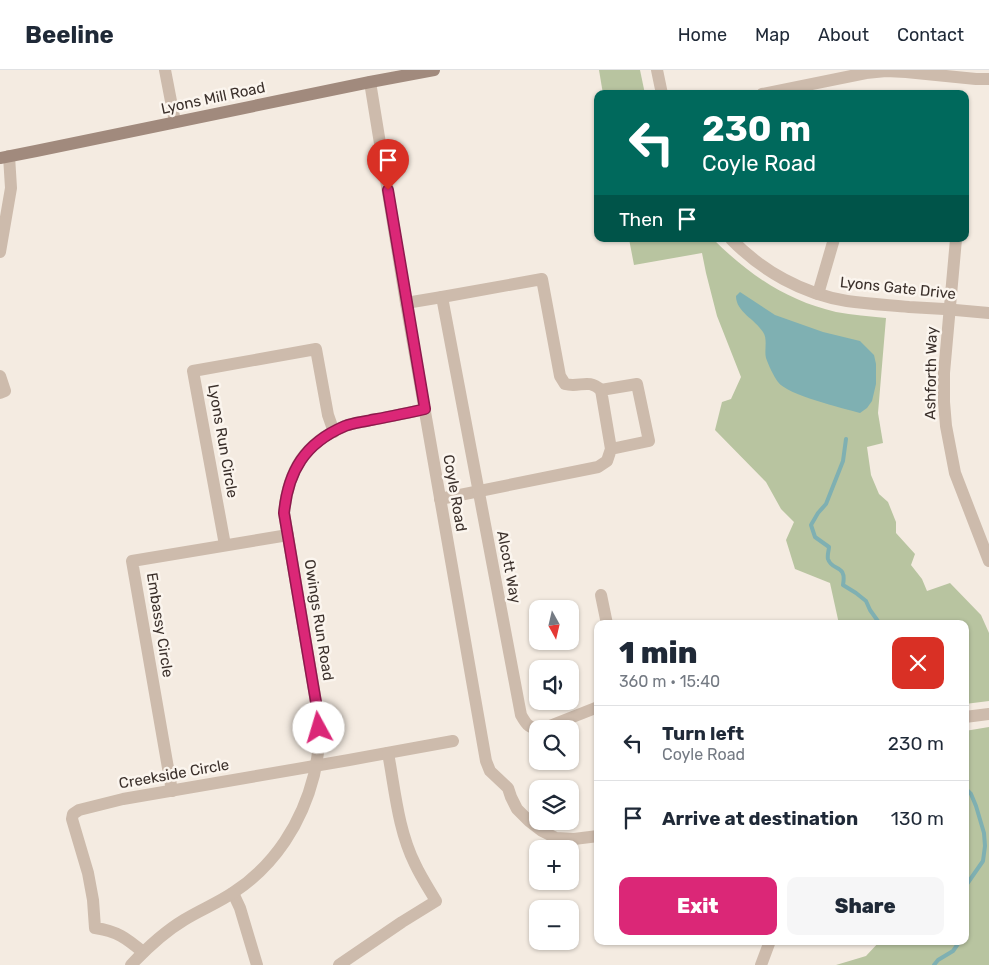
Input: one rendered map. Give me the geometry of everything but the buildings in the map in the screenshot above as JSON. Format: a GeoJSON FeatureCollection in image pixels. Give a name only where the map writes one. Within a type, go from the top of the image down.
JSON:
{"type":"FeatureCollection","features":[{"type":"Feature","properties":{"kind":"main road","name":"Lyons Mill Road"},"geometry":{"type":"LineString","coordinates":[[5,157],[434,70]]}},
{"type":"Feature","properties":{"kind":"street"},"geometry":{"type":"LineString","coordinates":[[165,70],[175,122]]}},
{"type":"Feature","properties":{"kind":"street"},"geometry":{"type":"LineString","coordinates":[[657,70],[661,90]]}},
{"type":"Feature","properties":{"kind":"street"},"geometry":{"type":"LineString","coordinates":[[782,90],[866,73],[886,71],[989,79]]}},
{"type":"Feature","properties":{"kind":"street","name":"Coyle Road"},"geometry":{"type":"LineString","coordinates":[[370,82],[406,303],[486,761],[490,771],[508,788],[517,809],[542,831],[556,838],[574,839],[594,836]]}},
{"type":"Feature","properties":{"kind":"street"},"geometry":{"type":"LineString","coordinates":[[0,252],[11,188],[5,157]]}},
{"type":"Feature","properties":{"kind":"street","name":"Lyons Gate Drive"},"geometry":{"type":"LineString","coordinates":[[734,242],[753,259],[775,274],[794,285],[818,294],[845,301],[989,313]]}},
{"type":"Feature","properties":{"kind":"street"},"geometry":{"type":"LineString","coordinates":[[818,294],[833,242]]}},
{"type":"Feature","properties":{"kind":"street","name":"Ashforth Way"},"geometry":{"type":"LineString","coordinates":[[956,242],[944,373],[944,402],[955,473],[989,561]]}},
{"type":"Feature","properties":{"kind":"street"},"geometry":{"type":"LineString","coordinates":[[406,303],[542,279],[560,376],[565,384],[571,386],[587,383],[593,384],[601,390],[611,449],[607,461],[598,467],[440,499]]}},
{"type":"Feature","properties":{"kind":"street","name":"Alcott Way"},"geometry":{"type":"LineString","coordinates":[[442,297],[521,715],[529,726]]}},
{"type":"Feature","properties":{"kind":"street","name":"Lyons Run Circle"},"geometry":{"type":"LineString","coordinates":[[225,545],[193,371],[316,349],[328,415],[334,432]]}},
{"type":"Feature","properties":{"kind":"street"},"geometry":{"type":"LineString","coordinates":[[0,376],[5,391],[0,393]]}},
{"type":"Feature","properties":{"kind":"street"},"geometry":{"type":"LineString","coordinates":[[601,390],[637,384],[649,441],[611,449]]}},
{"type":"Feature","properties":{"kind":"street","name":"Owings Run Road"},"geometry":{"type":"LineString","coordinates":[[131,965],[165,933],[233,893],[255,876],[286,841],[310,792],[320,742],[318,714],[284,513],[286,495],[298,463],[320,440],[347,426],[425,409]]}},
{"type":"Feature","properties":{"kind":"street","name":"Embassy Circle"},"geometry":{"type":"LineString","coordinates":[[172,791],[132,561],[288,535]]}},
{"type":"Feature","properties":{"kind":"street"},"geometry":{"type":"LineString","coordinates":[[601,595],[606,620]]}},
{"type":"Feature","properties":{"kind":"street"},"geometry":{"type":"LineString","coordinates":[[565,720],[594,709]]}},
{"type":"Feature","properties":{"kind":"street"},"geometry":{"type":"LineString","coordinates":[[969,716],[989,714]]}},
{"type":"Feature","properties":{"kind":"street","name":"Creekside Circle"},"geometry":{"type":"LineString","coordinates":[[144,952],[125,937],[109,930],[95,928],[93,900],[88,873],[72,819],[73,814],[79,810],[123,799],[453,741]]}},
{"type":"Feature","properties":{"kind":"street"},"geometry":{"type":"LineString","coordinates":[[339,965],[402,922],[436,902],[414,863],[407,843],[400,820],[388,753]]}},
{"type":"Feature","properties":{"kind":"street"},"geometry":{"type":"LineString","coordinates":[[233,893],[240,908],[257,965]]}},
{"type":"Feature","properties":{"kind":"street"},"geometry":{"type":"LineString","coordinates":[[762,965],[769,945]]}},
{"type":"Feature","properties":{"kind":"green space"},"geometry":{"type":"Polygon","coordinates":[[[599,70],[640,70],[644,90],[602,90],[599,70]]]}},
{"type":"Feature","properties":{"kind":"green space"},"geometry":{"type":"Polygon","coordinates":[[[630,242],[716,242],[754,275],[801,301],[836,312],[886,318],[878,413],[883,443],[867,447],[871,475],[879,494],[888,502],[896,522],[896,533],[915,554],[911,565],[922,579],[927,591],[950,583],[981,615],[989,633],[989,701],[969,704],[969,620],[838,620],[830,583],[795,569],[786,540],[794,522],[781,509],[766,482],[715,430],[722,402],[731,399],[741,377],[717,316],[702,253],[634,265],[630,242]]]}},
{"type":"Feature","properties":{"kind":"green space"},"geometry":{"type":"Polygon","coordinates":[[[989,727],[989,965],[836,965],[866,956],[876,945],[969,945],[969,730],[989,727]]]}},
{"type":"Feature","properties":{"kind":"water"},"geometry":{"type":"Polygon","coordinates":[[[740,292],[775,315],[823,332],[860,341],[874,355],[876,364],[876,384],[872,401],[867,408],[860,413],[803,396],[783,387],[778,382],[766,358],[766,341],[760,327],[739,307],[736,296],[740,292]]]}},
{"type":"Feature","properties":{"kind":"waterway"},"geometry":{"type":"LineString","coordinates":[[846,439],[843,461],[826,504],[811,525],[815,537],[829,547],[828,559],[830,563],[843,573],[843,585],[866,601],[877,620]]}},
{"type":"Feature","properties":{"kind":"waterway"},"geometry":{"type":"LineString","coordinates":[[969,792],[976,806],[984,833],[985,846],[983,861],[969,881]]}},
{"type":"Feature","properties":{"kind":"waterway"},"geometry":{"type":"LineString","coordinates":[[934,965],[938,960],[953,951],[957,945]]}},
{"type":"Feature","properties":{"kind":"route"},"geometry":{"type":"LineString","coordinates":[[319,728],[284,513],[286,495],[291,478],[298,463],[308,451],[320,440],[334,432],[347,426],[425,409],[388,190]]}}]}
